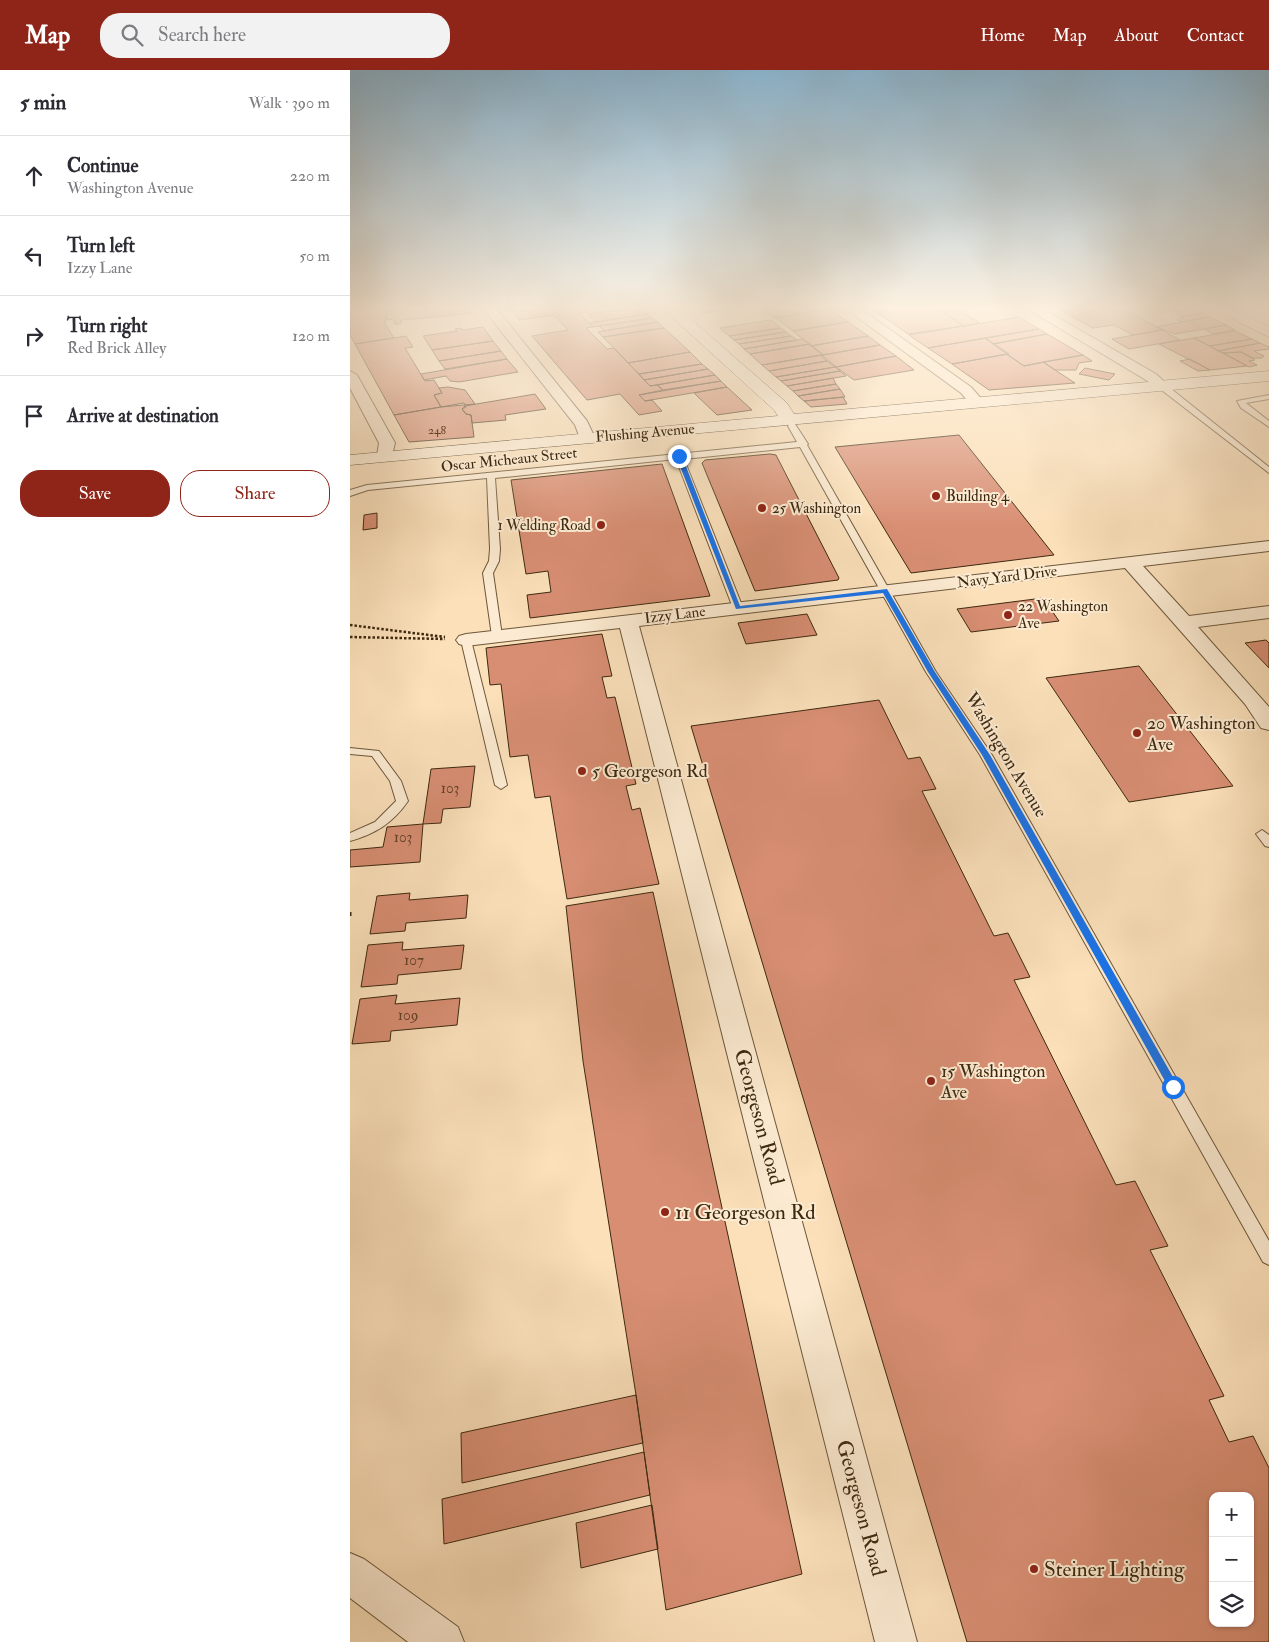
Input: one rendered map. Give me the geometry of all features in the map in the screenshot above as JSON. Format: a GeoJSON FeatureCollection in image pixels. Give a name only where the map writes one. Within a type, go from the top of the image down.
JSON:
{"type":"FeatureCollection","features":[{"type":"Feature","properties":{"kind":"main road","name":"Washington Avenue"},"geometry":{"type":"LineString","coordinates":[[750,380],[781,408],[790,423]]}},
{"type":"Feature","properties":{"kind":"main road","name":"Flushing Avenue"},"geometry":{"type":"LineString","coordinates":[[350,460],[587,438],[790,423],[977,403],[1167,391],[1239,380]]}},
{"type":"Feature","properties":{"kind":"street"},"geometry":{"type":"LineString","coordinates":[[353,380],[387,443],[385,456]]}},
{"type":"Feature","properties":{"kind":"street"},"geometry":{"type":"LineString","coordinates":[[547,380],[582,424],[587,438]]}},
{"type":"Feature","properties":{"kind":"street"},"geometry":{"type":"LineString","coordinates":[[952,380],[966,390],[977,403]]}},
{"type":"Feature","properties":{"kind":"street"},"geometry":{"type":"LineString","coordinates":[[1155,380],[1167,391]]}},
{"type":"Feature","properties":{"kind":"street","name":"Navy Yard Drive"},"geometry":{"type":"LineString","coordinates":[[885,591],[1269,546]]}},
{"type":"Feature","properties":{"kind":"street"},"geometry":{"type":"LineString","coordinates":[[1129,562],[1253,700],[1269,723]]}},
{"type":"Feature","properties":{"kind":"street","name":"Izzy Lane"},"geometry":{"type":"LineString","coordinates":[[466,640],[885,591]]}},
{"type":"Feature","properties":{"kind":"street"},"geometry":{"type":"LineString","coordinates":[[1184,623],[1269,612]]}},
{"type":"Feature","properties":{"kind":"street","name":"Georgeson Road"},"geometry":{"type":"LineString","coordinates":[[628,621],[896,1642]]}},
{"type":"Feature","properties":{"kind":"street"},"geometry":{"type":"LineString","coordinates":[[350,1574],[442,1642]]}},
{"type":"Feature","properties":{"kind":"lane"},"geometry":{"type":"LineString","coordinates":[[1167,391],[1269,471]]}},
{"type":"Feature","properties":{"kind":"lane"},"geometry":{"type":"LineString","coordinates":[[1269,397],[1242,401],[1244,406],[1269,425]]}},
{"type":"Feature","properties":{"kind":"lane","name":"Washington Avenue"},"geometry":{"type":"LineString","coordinates":[[790,423],[804,444],[931,672],[986,755],[1269,1257]]}},
{"type":"Feature","properties":{"kind":"lane","name":"Oscar Micheaux Street"},"geometry":{"type":"LineString","coordinates":[[350,493],[367,488],[804,444]]}},
{"type":"Feature","properties":{"kind":"lane"},"geometry":{"type":"LineString","coordinates":[[679,456],[738,608]]}},
{"type":"Feature","properties":{"kind":"lane"},"geometry":{"type":"LineString","coordinates":[[491,475],[495,549],[494,561],[488,573],[497,636]]}},
{"type":"Feature","properties":{"kind":"lane"},"geometry":{"type":"LineString","coordinates":[[466,640],[501,786]]}},
{"type":"Feature","properties":{"kind":"lane"},"geometry":{"type":"LineString","coordinates":[[350,752],[375,753],[393,774],[400,788],[402,801],[390,817],[370,832],[350,837]]}},
{"type":"Feature","properties":{"kind":"path"},"geometry":{"type":"LineString","coordinates":[[350,625],[466,640]]}},
{"type":"Feature","properties":{"kind":"path"},"geometry":{"type":"LineString","coordinates":[[350,637],[466,640]]}},
{"type":"Feature","properties":{"kind":"building"},"geometry":{"type":"Polygon","coordinates":[[[375,380],[434,380],[442,393],[434,395],[441,407],[394,415],[375,380]]]}},
{"type":"Feature","properties":{"kind":"building"},"geometry":{"type":"Polygon","coordinates":[[[449,380],[469,380],[459,382],[449,380]]]}},
{"type":"Feature","properties":{"kind":"building"},"geometry":{"type":"Polygon","coordinates":[[[570,380],[645,380],[650,386],[657,385],[663,390],[639,395],[645,401],[652,400],[662,411],[639,415],[620,394],[587,400],[570,380]]]}},
{"type":"Feature","properties":{"kind":"building"},"geometry":{"type":"Polygon","coordinates":[[[644,380],[683,380],[650,386],[644,380]]]}},
{"type":"Feature","properties":{"kind":"building"},"geometry":{"type":"Polygon","coordinates":[[[684,380],[721,381],[663,390],[657,385],[684,380]]]}},
{"type":"Feature","properties":{"kind":"building"},"geometry":{"type":"Polygon","coordinates":[[[785,380],[820,380],[787,386],[781,381],[785,380]]]}},
{"type":"Feature","properties":{"kind":"building"},"geometry":{"type":"Polygon","coordinates":[[[819,380],[834,380],[836,384],[793,391],[787,386],[819,380]]]}},
{"type":"Feature","properties":{"kind":"building"},"geometry":{"type":"Polygon","coordinates":[[[975,380],[1071,380],[1075,383],[989,390],[975,380]]]}},
{"type":"Feature","properties":{"kind":"building"},"geometry":{"type":"Polygon","coordinates":[[[721,381],[727,387],[645,401],[639,395],[721,381]]]}},
{"type":"Feature","properties":{"kind":"building"},"geometry":{"type":"Polygon","coordinates":[[[836,384],[840,389],[798,396],[793,391],[836,384]]]}},
{"type":"Feature","properties":{"kind":"building"},"geometry":{"type":"Polygon","coordinates":[[[448,387],[465,390],[475,404],[441,407],[434,395],[442,393],[439,388],[448,387]]]}},
{"type":"Feature","properties":{"kind":"building"},"geometry":{"type":"Polygon","coordinates":[[[727,387],[752,410],[717,415],[694,393],[727,387]]]}},
{"type":"Feature","properties":{"kind":"building"},"geometry":{"type":"Polygon","coordinates":[[[840,389],[845,397],[804,401],[798,396],[840,389]]]}},
{"type":"Feature","properties":{"kind":"building"},"geometry":{"type":"Polygon","coordinates":[[[535,394],[546,409],[505,415],[506,420],[472,423],[471,415],[466,414],[462,409],[465,406],[535,394]]]}},
{"type":"Feature","properties":{"kind":"building"},"geometry":{"type":"Polygon","coordinates":[[[843,397],[847,404],[811,407],[804,401],[843,397]]]}},
{"type":"Feature","properties":{"kind":"building"},"geometry":{"type":"Polygon","coordinates":[[[464,403],[466,407],[462,409],[466,414],[471,415],[474,437],[409,442],[394,415],[464,403]]]}},
{"type":"Feature","properties":{"kind":"building","name":"Building 4"},"geometry":{"type":"Polygon","coordinates":[[[959,435],[1054,555],[911,573],[835,447],[959,435]]]}},
{"type":"Feature","properties":{"kind":"building","name":"25 Washington"},"geometry":{"type":"Polygon","coordinates":[[[776,455],[839,578],[838,580],[755,591],[702,463],[705,460],[776,455]]]}},
{"type":"Feature","properties":{"kind":"building","name":"1 Welding Road"},"geometry":{"type":"Polygon","coordinates":[[[662,464],[710,596],[530,618],[527,595],[551,592],[548,571],[526,574],[511,480],[662,464]]]}},
{"type":"Feature","properties":{"kind":"building"},"geometry":{"type":"Polygon","coordinates":[[[377,513],[377,528],[363,530],[364,515],[377,513]]]}},
{"type":"Feature","properties":{"kind":"building","name":"22 Washington Ave"},"geometry":{"type":"Polygon","coordinates":[[[1043,598],[1059,621],[971,632],[957,609],[1043,598]]]}},
{"type":"Feature","properties":{"kind":"building"},"geometry":{"type":"Polygon","coordinates":[[[807,614],[817,635],[746,644],[738,623],[807,614]]]}},
{"type":"Feature","properties":{"kind":"building","name":"5 Georgeson Rd"},"geometry":{"type":"Polygon","coordinates":[[[602,634],[612,676],[602,677],[607,698],[615,697],[636,784],[626,786],[632,810],[640,808],[659,884],[567,899],[550,796],[535,798],[528,755],[510,757],[501,684],[490,685],[486,648],[602,634]]]}},
{"type":"Feature","properties":{"kind":"building"},"geometry":{"type":"Polygon","coordinates":[[[1266,640],[1269,643],[1269,668],[1245,643],[1266,640]]]}},
{"type":"Feature","properties":{"kind":"building","name":"20 Washington Ave"},"geometry":{"type":"Polygon","coordinates":[[[1139,666],[1233,786],[1129,802],[1046,678],[1139,666]]]}},
{"type":"Feature","properties":{"kind":"building","name":"15 Washington Ave"},"geometry":{"type":"Polygon","coordinates":[[[879,700],[908,759],[920,757],[936,789],[922,791],[994,936],[1008,933],[1030,977],[1014,980],[1116,1185],[1135,1181],[1168,1246],[1150,1250],[1224,1396],[1209,1400],[1229,1442],[1253,1436],[1269,1468],[1269,1642],[967,1642],[691,726],[879,700]]]}},
{"type":"Feature","properties":{"kind":"building"},"geometry":{"type":"Polygon","coordinates":[[[475,766],[470,807],[443,809],[441,823],[423,824],[431,769],[475,766]]]}},
{"type":"Feature","properties":{"kind":"building"},"geometry":{"type":"Polygon","coordinates":[[[423,824],[420,862],[350,867],[350,850],[383,847],[387,827],[423,824]]]}},
{"type":"Feature","properties":{"kind":"building","name":"11 Georgeson Rd"},"geometry":{"type":"Polygon","coordinates":[[[653,892],[802,1574],[666,1610],[636,1395],[583,1061],[566,906],[653,892]]]}},
{"type":"Feature","properties":{"kind":"building"},"geometry":{"type":"Polygon","coordinates":[[[410,893],[409,900],[468,895],[466,918],[406,923],[405,931],[370,934],[377,896],[410,893]]]}},
{"type":"Feature","properties":{"kind":"building"},"geometry":{"type":"Polygon","coordinates":[[[403,942],[402,950],[464,945],[461,969],[398,975],[397,984],[361,987],[368,945],[403,942]]]}},
{"type":"Feature","properties":{"kind":"building"},"geometry":{"type":"Polygon","coordinates":[[[397,995],[395,1004],[460,998],[457,1025],[391,1031],[390,1041],[352,1044],[360,999],[397,995]]]}},
{"type":"Feature","properties":{"kind":"building"},"geometry":{"type":"Polygon","coordinates":[[[636,1395],[643,1443],[462,1483],[461,1433],[636,1395]]]}},
{"type":"Feature","properties":{"kind":"building"},"geometry":{"type":"Polygon","coordinates":[[[644,1452],[650,1495],[444,1544],[442,1499],[644,1452]]]}},
{"type":"Feature","properties":{"kind":"building"},"geometry":{"type":"Polygon","coordinates":[[[652,1505],[658,1549],[581,1568],[576,1523],[652,1505]]]}},
{"type":"Feature","properties":{"kind":"place","name":"Building 4"},"geometry":{"type":"Point","coordinates":[936,496]}},
{"type":"Feature","properties":{"kind":"place","name":"25 Washington"},"geometry":{"type":"Point","coordinates":[762,508]}},
{"type":"Feature","properties":{"kind":"place","name":"1 Welding Road"},"geometry":{"type":"Point","coordinates":[601,525]}},
{"type":"Feature","properties":{"kind":"place","name":"22 Washington Ave"},"geometry":{"type":"Point","coordinates":[1008,615]}},
{"type":"Feature","properties":{"kind":"place","name":"20 Washington Ave"},"geometry":{"type":"Point","coordinates":[1137,733]}},
{"type":"Feature","properties":{"kind":"place","name":"5 Georgeson Rd"},"geometry":{"type":"Point","coordinates":[582,771]}},
{"type":"Feature","properties":{"kind":"place","name":"15 Washington Ave"},"geometry":{"type":"Point","coordinates":[931,1081]}},
{"type":"Feature","properties":{"kind":"place","name":"11 Georgeson Rd"},"geometry":{"type":"Point","coordinates":[665,1212]}},
{"type":"Feature","properties":{"kind":"place","name":"Steiner Lighting"},"geometry":{"type":"Point","coordinates":[1034,1569]}},
{"type":"Feature","properties":{"kind":"route"},"geometry":{"type":"LineString","coordinates":[[679,456],[738,608],[885,591],[931,672],[986,755],[1173,1087]]}}]}
